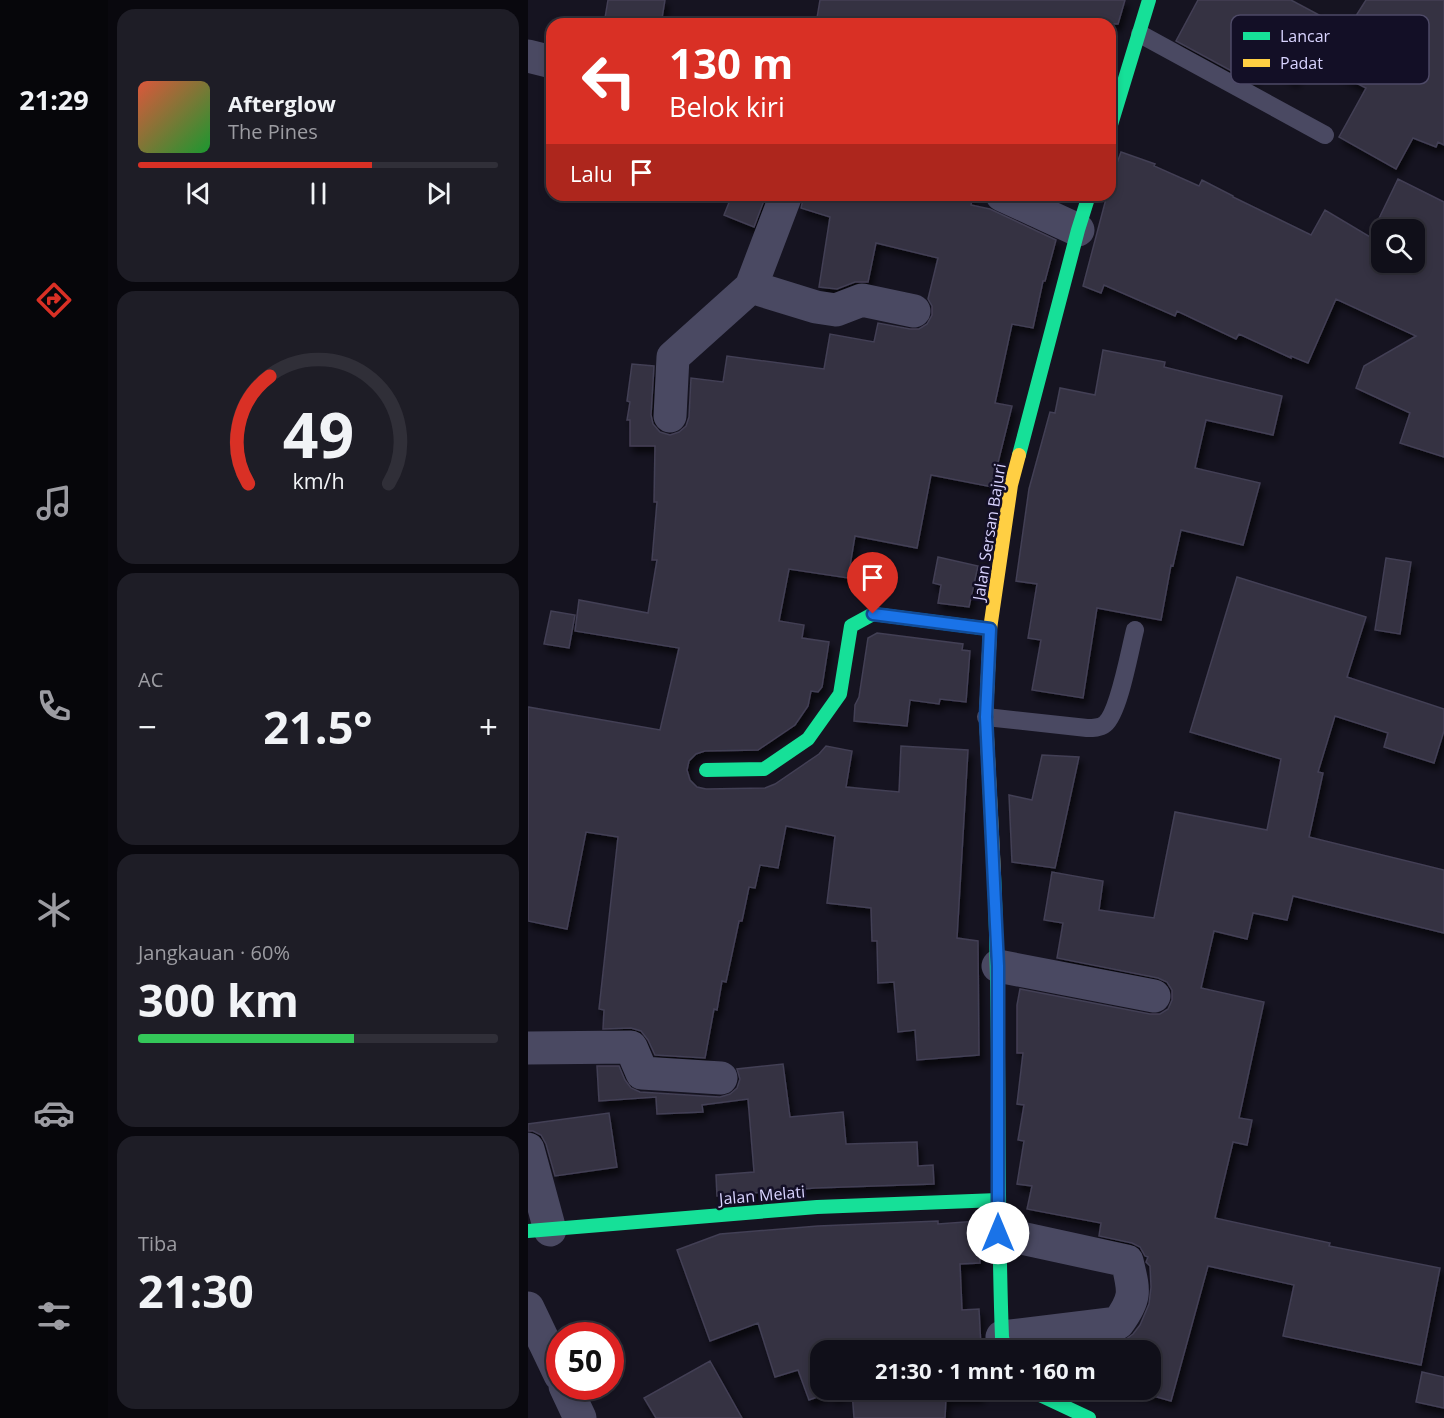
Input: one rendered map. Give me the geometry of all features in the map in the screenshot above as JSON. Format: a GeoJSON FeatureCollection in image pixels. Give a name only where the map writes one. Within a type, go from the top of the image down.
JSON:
{"type":"FeatureCollection","features":[{"type":"Feature","properties":{"kind":"main road"},"geometry":{"type":"LineString","coordinates":[[1116,109],[1149,0]]}},
{"type":"Feature","properties":{"kind":"main road","name":"Jalan Sersan Bajuri"},"geometry":{"type":"LineString","coordinates":[[1004,1340],[998,1233],[998,966],[986,717],[990,629],[1011,485],[1087,201]]}},
{"type":"Feature","properties":{"kind":"main road"},"geometry":{"type":"LineString","coordinates":[[706,770],[764,769],[808,739],[840,694],[851,626],[873,614],[990,629]]}},
{"type":"Feature","properties":{"kind":"main road","name":"Jalan Melati"},"geometry":{"type":"LineString","coordinates":[[539,1231],[817,1207],[998,1200]]}},
{"type":"Feature","properties":{"kind":"main road"},"geometry":{"type":"LineString","coordinates":[[1051,1400],[1089,1418]]}},
{"type":"Feature","properties":{"kind":"street"},"geometry":{"type":"LineString","coordinates":[[528,56],[546,60]]}},
{"type":"Feature","properties":{"kind":"street"},"geometry":{"type":"LineString","coordinates":[[670,416],[674,357],[751,287],[784,201]]}},
{"type":"Feature","properties":{"kind":"street"},"geometry":{"type":"LineString","coordinates":[[1015,201],[1078,230]]}},
{"type":"Feature","properties":{"kind":"street"},"geometry":{"type":"LineString","coordinates":[[751,287],[826,309],[843,309],[862,300],[914,311]]}},
{"type":"Feature","properties":{"kind":"street"},"geometry":{"type":"LineString","coordinates":[[998,966],[1154,996]]}},
{"type":"Feature","properties":{"kind":"street"},"geometry":{"type":"LineString","coordinates":[[528,1048],[631,1047],[642,1073],[721,1078]]}},
{"type":"Feature","properties":{"kind":"street"},"geometry":{"type":"LineString","coordinates":[[528,1149],[539,1231]]}},
{"type":"Feature","properties":{"kind":"street"},"geometry":{"type":"LineString","coordinates":[[998,1233],[1127,1261],[1133,1285],[1131,1305],[1118,1323],[1021,1340]]}},
{"type":"Feature","properties":{"kind":"street"},"geometry":{"type":"LineString","coordinates":[[528,1308],[546,1346]]}},
{"type":"Feature","properties":{"kind":"street"},"geometry":{"type":"LineString","coordinates":[[572,1400],[580,1418]]}},
{"type":"Feature","properties":{"kind":"lane"},"geometry":{"type":"LineString","coordinates":[[1140,34],[1231,84]]}},
{"type":"Feature","properties":{"kind":"lane"},"geometry":{"type":"LineString","coordinates":[[1232,84],[1325,135]]}},
{"type":"Feature","properties":{"kind":"lane"},"geometry":{"type":"LineString","coordinates":[[986,717],[1087,728],[1096,728],[1106,723],[1119,695],[1135,630]]}},
{"type":"Feature","properties":{"kind":"building"},"geometry":{"type":"Polygon","coordinates":[[[608,0],[665,0],[662,18],[605,18],[608,0]]]}},
{"type":"Feature","properties":{"kind":"building"},"geometry":{"type":"Polygon","coordinates":[[[820,0],[1125,0],[1118,24],[1116,24],[1116,18],[817,18],[820,0]]]}},
{"type":"Feature","properties":{"kind":"building"},"geometry":{"type":"Polygon","coordinates":[[[1198,0],[1291,0],[1319,15],[1231,15],[1231,71],[1176,41],[1198,0]]]}},
{"type":"Feature","properties":{"kind":"building"},"geometry":{"type":"Polygon","coordinates":[[[1366,0],[1444,0],[1444,145],[1438,142],[1436,147],[1413,138],[1396,169],[1339,137],[1366,88],[1358,84],[1429,84],[1429,15],[1356,15],[1366,0]]]}},
{"type":"Feature","properties":{"kind":"building"},"geometry":{"type":"Polygon","coordinates":[[[1121,152],[1155,164],[1154,166],[1199,186],[1202,180],[1311,235],[1325,210],[1370,237],[1371,235],[1371,273],[1425,273],[1425,219],[1379,219],[1398,179],[1444,202],[1444,457],[1400,443],[1410,413],[1356,388],[1364,366],[1416,336],[1336,299],[1308,363],[1291,356],[1291,358],[1239,334],[1236,339],[1177,311],[1175,316],[1104,285],[1101,293],[1083,286],[1105,201],[1116,201],[1116,166],[1121,152]]]}},
{"type":"Feature","properties":{"kind":"building"},"geometry":{"type":"Polygon","coordinates":[[[730,201],[764,201],[754,227],[724,215],[730,201]]]}},
{"type":"Feature","properties":{"kind":"building"},"geometry":{"type":"Polygon","coordinates":[[[803,201],[972,201],[971,205],[990,209],[1056,240],[1045,281],[1043,281],[1033,328],[1012,324],[995,403],[1012,406],[992,487],[931,475],[917,548],[855,536],[848,578],[789,569],[779,621],[804,625],[802,638],[829,642],[822,687],[818,692],[811,691],[808,706],[795,725],[758,750],[705,751],[696,754],[689,761],[687,770],[690,780],[697,787],[706,789],[765,788],[775,784],[819,754],[826,746],[852,751],[846,787],[899,792],[901,746],[968,750],[957,938],[978,941],[979,1055],[917,1060],[915,1030],[898,1032],[894,982],[878,983],[877,941],[872,941],[871,908],[827,903],[835,836],[786,826],[778,868],[760,865],[755,888],[749,887],[742,921],[739,921],[726,982],[722,981],[717,1010],[714,1009],[705,1058],[655,1055],[641,1031],[631,1028],[603,1029],[604,1010],[599,1009],[618,837],[586,832],[567,929],[528,921],[528,707],[660,730],[679,648],[575,631],[579,600],[648,613],[657,560],[652,560],[657,502],[654,502],[655,446],[630,446],[630,420],[627,420],[630,402],[627,401],[632,364],[654,366],[651,415],[653,424],[660,432],[670,435],[686,426],[689,417],[691,378],[723,382],[727,356],[824,369],[830,334],[874,342],[878,323],[919,329],[927,324],[932,315],[932,306],[928,299],[938,258],[876,243],[868,282],[855,282],[837,289],[819,287],[830,217],[801,208],[803,201]]]}},
{"type":"Feature","properties":{"kind":"building"},"geometry":{"type":"Polygon","coordinates":[[[1103,350],[1165,362],[1164,367],[1282,396],[1273,435],[1206,420],[1195,468],[1260,483],[1243,545],[1181,530],[1173,566],[1171,565],[1161,620],[1097,608],[1083,698],[1032,690],[1041,640],[1028,638],[1037,584],[1016,581],[1029,489],[1050,412],[1055,413],[1060,388],[1095,395],[1103,350]]]}},
{"type":"Feature","properties":{"kind":"building"},"geometry":{"type":"Polygon","coordinates":[[[938,557],[978,566],[969,607],[938,603],[941,585],[933,583],[938,557]]]}},
{"type":"Feature","properties":{"kind":"building"},"geometry":{"type":"Polygon","coordinates":[[[1386,558],[1411,562],[1400,634],[1375,630],[1386,558]]]}},
{"type":"Feature","properties":{"kind":"building"},"geometry":{"type":"Polygon","coordinates":[[[1237,577],[1366,617],[1347,677],[1444,709],[1444,731],[1434,763],[1384,747],[1388,733],[1335,716],[1318,772],[1323,773],[1309,837],[1444,870],[1444,933],[1293,896],[1287,920],[1253,913],[1247,939],[1214,931],[1201,988],[1264,1002],[1239,1118],[1252,1120],[1247,1145],[1233,1142],[1215,1218],[1330,1243],[1329,1246],[1440,1268],[1421,1365],[1283,1336],[1294,1285],[1208,1266],[1171,1401],[1161,1398],[1161,1340],[1125,1340],[1140,1325],[1149,1304],[1151,1287],[1150,1266],[1146,1262],[1148,1257],[1140,1247],[1132,1243],[1099,1236],[1101,1223],[1027,1209],[1032,1186],[1017,1184],[1024,1141],[1018,1140],[1024,1105],[1017,1104],[1023,1053],[1017,1053],[1017,1005],[1020,989],[1150,1014],[1160,1014],[1168,1009],[1172,1000],[1172,990],[1167,982],[1158,978],[1057,958],[1063,923],[1044,920],[1052,872],[1103,881],[1099,910],[1154,918],[1175,812],[1267,830],[1281,759],[1190,732],[1237,577]]]}},
{"type":"Feature","properties":{"kind":"building"},"geometry":{"type":"Polygon","coordinates":[[[551,611],[575,615],[569,648],[544,644],[551,611]]]}},
{"type":"Feature","properties":{"kind":"building"},"geometry":{"type":"Polygon","coordinates":[[[877,633],[963,644],[962,650],[970,651],[966,702],[940,699],[939,704],[910,700],[907,726],[854,721],[868,638],[877,633]]]}},
{"type":"Feature","properties":{"kind":"building"},"geometry":{"type":"Polygon","coordinates":[[[1042,755],[1079,757],[1055,868],[1012,862],[1009,795],[1032,800],[1042,755]]]}},
{"type":"Feature","properties":{"kind":"building"},"geometry":{"type":"Polygon","coordinates":[[[783,1064],[790,1117],[843,1112],[846,1144],[917,1142],[918,1166],[933,1165],[934,1184],[815,1188],[717,1196],[716,1175],[754,1172],[748,1099],[702,1105],[703,1112],[657,1114],[656,1097],[599,1101],[597,1066],[619,1066],[631,1088],[640,1092],[720,1097],[730,1094],[737,1088],[740,1079],[737,1069],[783,1064]]]}},
{"type":"Feature","properties":{"kind":"building"},"geometry":{"type":"Polygon","coordinates":[[[609,1113],[617,1167],[555,1176],[546,1144],[541,1135],[528,1131],[528,1124],[609,1113]]]}},
{"type":"Feature","properties":{"kind":"building"},"geometry":{"type":"Polygon","coordinates":[[[978,1221],[980,1263],[960,1264],[962,1310],[979,1309],[981,1340],[810,1340],[809,1400],[798,1370],[775,1377],[758,1323],[710,1341],[677,1250],[720,1234],[818,1226],[978,1221]]]}},
{"type":"Feature","properties":{"kind":"building"},"geometry":{"type":"Polygon","coordinates":[[[710,1361],[742,1418],[656,1418],[644,1398],[710,1361]]]}},
{"type":"Feature","properties":{"kind":"building"},"geometry":{"type":"Polygon","coordinates":[[[1422,1372],[1444,1377],[1444,1408],[1416,1402],[1422,1372]]]}},
{"type":"Feature","properties":{"kind":"building"},"geometry":{"type":"Polygon","coordinates":[[[853,1400],[946,1400],[945,1418],[854,1418],[853,1400]]]}},
{"type":"Feature","properties":{"kind":"traffic: fast"},"geometry":{"type":"LineString","coordinates":[[1116,108],[1149,0]]}},
{"type":"Feature","properties":{"kind":"traffic: fast"},"geometry":{"type":"LineString","coordinates":[[1019,455],[1087,201]]}},
{"type":"Feature","properties":{"kind":"traffic: fast"},"geometry":{"type":"LineString","coordinates":[[706,770],[764,769],[808,739],[840,694],[851,626],[873,614],[990,629]]}},
{"type":"Feature","properties":{"kind":"traffic: fast"},"geometry":{"type":"LineString","coordinates":[[994,874],[1003,1340]]}},
{"type":"Feature","properties":{"kind":"traffic: fast"},"geometry":{"type":"LineString","coordinates":[[528,1231],[817,1207],[998,1200]]}},
{"type":"Feature","properties":{"kind":"traffic: fast"},"geometry":{"type":"LineString","coordinates":[[1051,1400],[1089,1418]]}},
{"type":"Feature","properties":{"kind":"traffic: slow"},"geometry":{"type":"LineString","coordinates":[[994,874],[986,717],[990,629],[1011,485],[1019,455]]}},
{"type":"Feature","properties":{"kind":"route"},"geometry":{"type":"LineString","coordinates":[[873,614],[990,629],[986,717],[998,966],[998,1233]]}}]}
